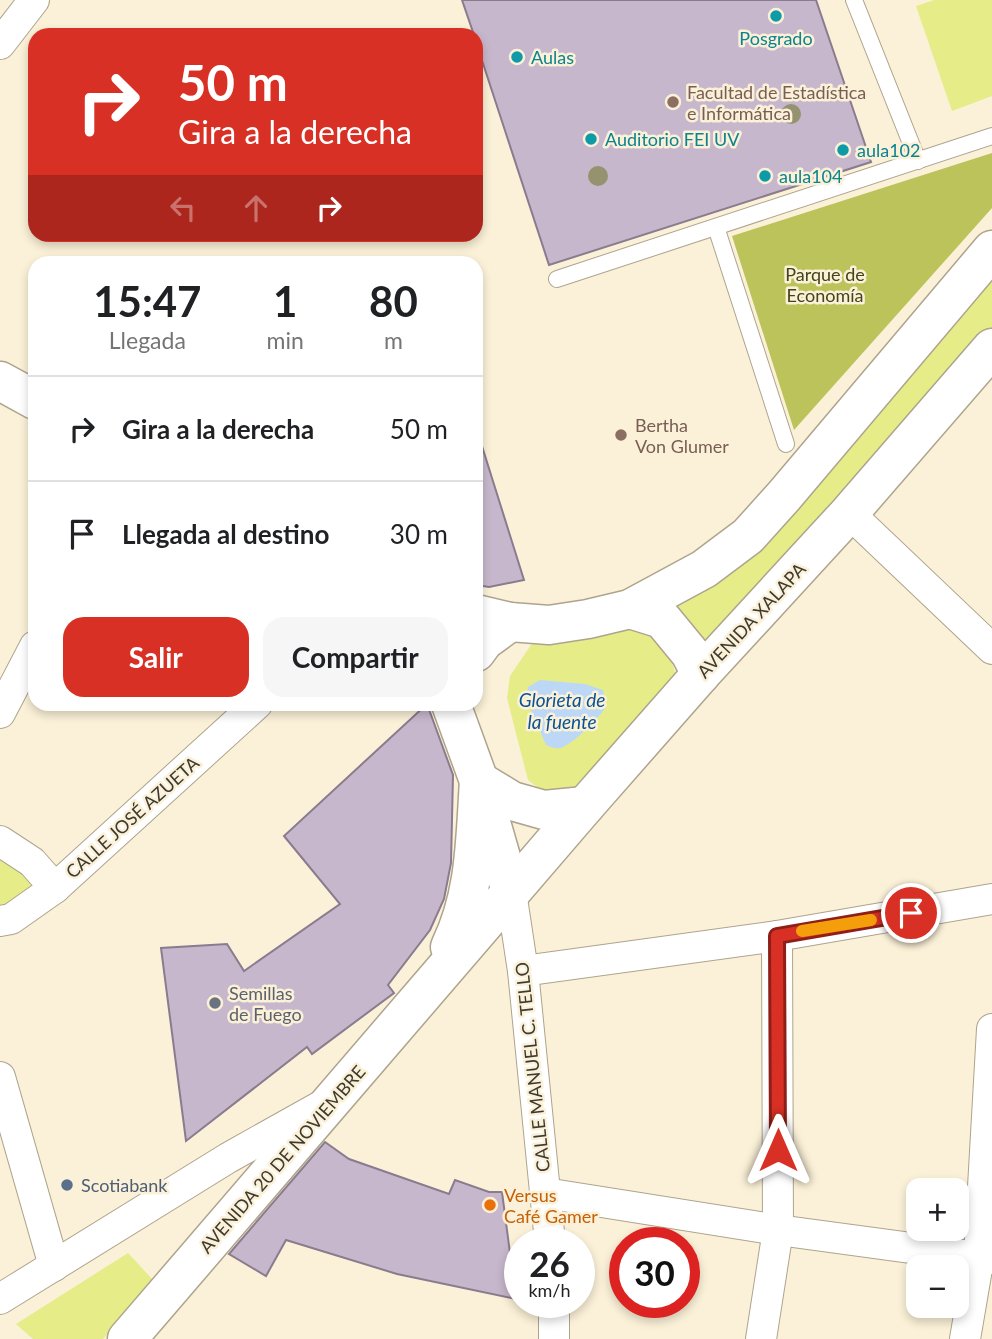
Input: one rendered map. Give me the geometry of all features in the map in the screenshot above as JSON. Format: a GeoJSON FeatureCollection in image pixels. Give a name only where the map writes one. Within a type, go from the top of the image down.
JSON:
{"type":"FeatureCollection","features":[{"type":"Feature","properties":{"kind":"main road"},"geometry":{"type":"LineString","coordinates":[[483,642],[493,618],[549,625],[588,620],[631,608],[704,569],[748,536],[785,496],[992,250]]}},
{"type":"Feature","properties":{"kind":"main road","name":"AVENIDA XALAPA"},"geometry":{"type":"LineString","coordinates":[[512,892],[701,674],[849,513],[992,348]]}},
{"type":"Feature","properties":{"kind":"main road"},"geometry":{"type":"LineString","coordinates":[[0,381],[28,396]]}},
{"type":"Feature","properties":{"kind":"main road"},"geometry":{"type":"LineString","coordinates":[[631,608],[662,619],[690,653],[701,674]]}},
{"type":"Feature","properties":{"kind":"main road"},"geometry":{"type":"LineString","coordinates":[[457,711],[512,892]]}},
{"type":"Feature","properties":{"kind":"main road"},"geometry":{"type":"LineString","coordinates":[[479,782],[512,801],[544,810],[585,806]]}},
{"type":"Feature","properties":{"kind":"main road","name":"AVENIDA 20 DE NOVIEMBRE"},"geometry":{"type":"LineString","coordinates":[[435,977],[459,930],[468,904],[479,782]]}},
{"type":"Feature","properties":{"kind":"main road","name":"AVENIDA 20 DE NOVIEMBRE"},"geometry":{"type":"LineString","coordinates":[[127,1339],[435,977],[512,892]]}},
{"type":"Feature","properties":{"kind":"street"},"geometry":{"type":"LineString","coordinates":[[0,44],[34,0]]}},
{"type":"Feature","properties":{"kind":"street"},"geometry":{"type":"LineString","coordinates":[[849,513],[992,649]]}},
{"type":"Feature","properties":{"kind":"street"},"geometry":{"type":"LineString","coordinates":[[0,713],[28,659]]}},
{"type":"Feature","properties":{"kind":"street","name":"CALLE JOSÉ AZUETA"},"geometry":{"type":"LineString","coordinates":[[0,921],[11,919],[55,888],[249,711]]}},
{"type":"Feature","properties":{"kind":"street"},"geometry":{"type":"LineString","coordinates":[[0,841],[32,862],[55,888]]}},
{"type":"Feature","properties":{"kind":"street","name":"CALLE MANUEL C. TELLO"},"geometry":{"type":"LineString","coordinates":[[512,892],[523,971],[548,1227]]}},
{"type":"Feature","properties":{"kind":"street"},"geometry":{"type":"LineString","coordinates":[[523,971],[777,936],[992,899]]}},
{"type":"Feature","properties":{"kind":"street"},"geometry":{"type":"LineString","coordinates":[[761,1339],[778,1230],[777,936]]}},
{"type":"Feature","properties":{"kind":"street"},"geometry":{"type":"LineString","coordinates":[[965,1339],[986,1258],[992,1029]]}},
{"type":"Feature","properties":{"kind":"street"},"geometry":{"type":"LineString","coordinates":[[0,1077],[54,1266]]}},
{"type":"Feature","properties":{"kind":"street"},"geometry":{"type":"LineString","coordinates":[[0,1299],[228,1158],[332,1100]]}},
{"type":"Feature","properties":{"kind":"street"},"geometry":{"type":"LineString","coordinates":[[545,1193],[778,1230],[986,1258]]}},
{"type":"Feature","properties":{"kind":"street"},"geometry":{"type":"LineString","coordinates":[[554,1318],[554,1339]]}},
{"type":"Feature","properties":{"kind":"lane"},"geometry":{"type":"LineString","coordinates":[[854,0],[918,161]]}},
{"type":"Feature","properties":{"kind":"lane"},"geometry":{"type":"LineString","coordinates":[[557,279],[992,136]]}},
{"type":"Feature","properties":{"kind":"lane"},"geometry":{"type":"LineString","coordinates":[[716,228],[786,444]]}},
{"type":"Feature","properties":{"kind":"green space"},"geometry":{"type":"Polygon","coordinates":[[[934,0],[992,0],[992,96],[952,111],[916,6],[934,0]]]}},
{"type":"Feature","properties":{"kind":"green space","name":"Parque de Economía"},"geometry":{"type":"Polygon","coordinates":[[[992,153],[992,208],[794,430],[732,236],[992,153]]]}},
{"type":"Feature","properties":{"kind":"green space"},"geometry":{"type":"Polygon","coordinates":[[[992,275],[992,329],[706,658],[660,604],[992,275]]]}},
{"type":"Feature","properties":{"kind":"green space"},"geometry":{"type":"Polygon","coordinates":[[[639,625],[666,641],[676,676],[580,793],[554,800],[528,780],[507,698],[510,676],[537,636],[639,625]]]}},
{"type":"Feature","properties":{"kind":"green space"},"geometry":{"type":"Polygon","coordinates":[[[0,860],[23,866],[43,883],[5,909],[0,906],[0,860]]]}},
{"type":"Feature","properties":{"kind":"green space"},"geometry":{"type":"Polygon","coordinates":[[[128,1253],[153,1280],[103,1339],[33,1339],[16,1324],[128,1253]]]}},
{"type":"Feature","properties":{"kind":"water","name":"Glorieta de la fuente"},"geometry":{"type":"Polygon","coordinates":[[[540,680],[585,684],[603,690],[606,707],[568,744],[559,748],[546,745],[526,699],[528,687],[540,680]]]}},
{"type":"Feature","properties":{"kind":"building","name":"Facultad de Estadística e Informática"},"geometry":{"type":"Polygon","coordinates":[[[462,0],[816,0],[871,162],[549,265],[483,63],[483,28],[472,28],[462,0]]]}},
{"type":"Feature","properties":{"kind":"building"},"geometry":{"type":"Polygon","coordinates":[[[483,449],[524,580],[483,586],[483,449]]]}},
{"type":"Feature","properties":{"kind":"building"},"geometry":{"type":"Polygon","coordinates":[[[419,711],[430,711],[453,775],[451,863],[444,899],[430,930],[388,985],[394,993],[312,1054],[307,1047],[186,1141],[161,948],[227,944],[244,971],[340,904],[284,836],[419,711]]]}},
{"type":"Feature","properties":{"kind":"building"},"geometry":{"type":"Polygon","coordinates":[[[325,1142],[349,1159],[449,1194],[455,1180],[489,1192],[502,1192],[507,1227],[504,1227],[504,1296],[397,1274],[286,1240],[266,1276],[229,1254],[325,1142]]]}},
{"type":"Feature","properties":{"kind":"slow traffic"},"geometry":{"type":"LineString","coordinates":[[802,931],[871,920]]}},
{"type":"Feature","properties":{"kind":"place","name":"Posgrado"},"geometry":{"type":"Point","coordinates":[776,16]}},
{"type":"Feature","properties":{"kind":"place","name":"Aulas"},"geometry":{"type":"Point","coordinates":[517,57]}},
{"type":"Feature","properties":{"kind":"place","name":"Facultad de Estadística e Informática"},"geometry":{"type":"Point","coordinates":[673,102]}},
{"type":"Feature","properties":{"kind":"place","name":"Auditorio FEI UV"},"geometry":{"type":"Point","coordinates":[591,139]}},
{"type":"Feature","properties":{"kind":"place","name":"aula102"},"geometry":{"type":"Point","coordinates":[843,150]}},
{"type":"Feature","properties":{"kind":"place","name":"aula104"},"geometry":{"type":"Point","coordinates":[765,176]}},
{"type":"Feature","properties":{"kind":"place","name":"Bertha Von Glumer"},"geometry":{"type":"Point","coordinates":[621,435]}},
{"type":"Feature","properties":{"kind":"place","name":"Semillas de Fuego"},"geometry":{"type":"Point","coordinates":[215,1003]}},
{"type":"Feature","properties":{"kind":"place","name":"Scotiabank"},"geometry":{"type":"Point","coordinates":[67,1185]}},
{"type":"Feature","properties":{"kind":"place","name":"Versus Café Gamer"},"geometry":{"type":"Point","coordinates":[490,1205]}},
{"type":"Feature","properties":{"kind":"route"},"geometry":{"type":"LineString","coordinates":[[778,1150],[777,936],[911,913]]}}]}
